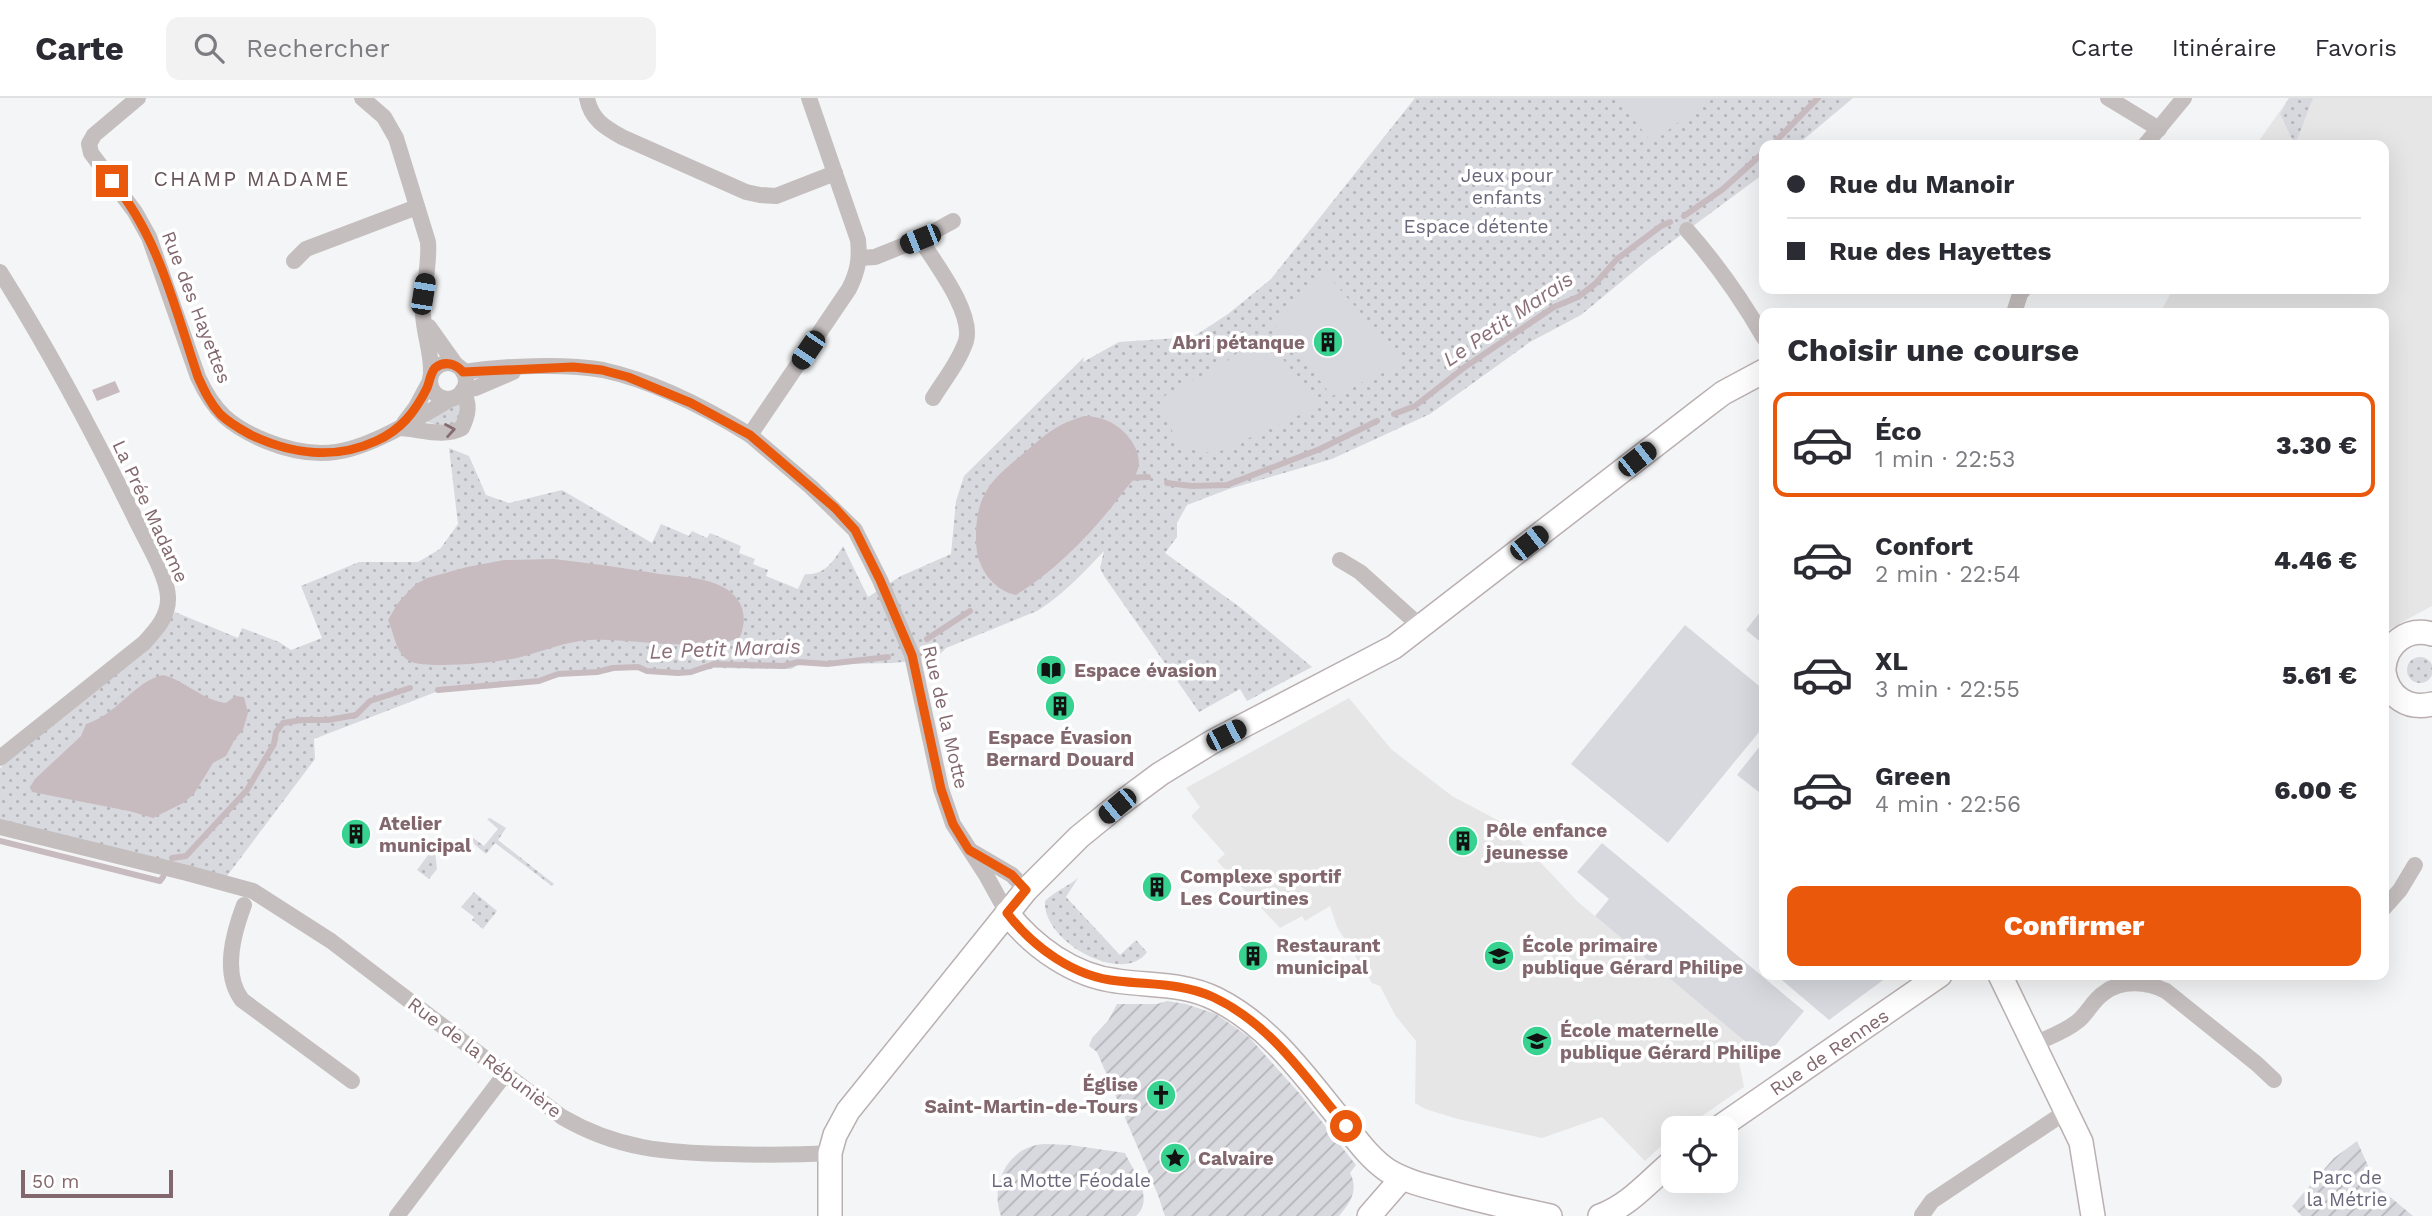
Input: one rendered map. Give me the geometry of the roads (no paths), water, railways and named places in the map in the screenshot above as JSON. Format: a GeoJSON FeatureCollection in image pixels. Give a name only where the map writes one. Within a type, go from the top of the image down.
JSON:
{"type":"FeatureCollection","features":[{"type":"Feature","properties":{"kind":"street","name":"Rue des Hayettes"},"geometry":{"type":"LineString","coordinates":[[138,98],[94,135],[89,144],[91,153],[135,212],[149,237],[198,377],[220,413],[233,425],[275,445],[298,452],[317,453],[359,448],[435,409],[458,394],[522,368]]}},
{"type":"Feature","properties":{"kind":"street"},"geometry":{"type":"LineString","coordinates":[[362,98],[384,117],[396,138],[428,242],[423,316],[432,359],[431,378],[434,392],[444,398],[458,394],[465,384],[460,369],[436,339],[423,316]]}},
{"type":"Feature","properties":{"kind":"street"},"geometry":{"type":"LineString","coordinates":[[587,98],[592,114],[602,126],[746,192],[776,196],[835,173]]}},
{"type":"Feature","properties":{"kind":"street"},"geometry":{"type":"LineString","coordinates":[[750,435],[849,289],[860,258],[858,240],[809,98]]}},
{"type":"Feature","properties":{"kind":"street"},"geometry":{"type":"LineString","coordinates":[[2108,98],[2159,129]]}},
{"type":"Feature","properties":{"kind":"street"},"geometry":{"type":"LineString","coordinates":[[2149,140],[2184,98]]}},
{"type":"Feature","properties":{"kind":"street"},"geometry":{"type":"LineString","coordinates":[[294,261],[306,249],[417,206]]}},
{"type":"Feature","properties":{"kind":"street"},"geometry":{"type":"LineString","coordinates":[[860,258],[875,257],[920,239],[953,221]]}},
{"type":"Feature","properties":{"kind":"street"},"geometry":{"type":"LineString","coordinates":[[1687,230],[1740,295],[1759,329]]}},
{"type":"Feature","properties":{"kind":"street"},"geometry":{"type":"LineString","coordinates":[[920,239],[965,316],[967,328],[966,341],[956,363],[933,398]]}},
{"type":"Feature","properties":{"kind":"street","name":"La Prée Madame"},"geometry":{"type":"LineString","coordinates":[[0,272],[37,332],[95,439],[154,557],[169,600],[159,628],[144,643],[0,758]]}},
{"type":"Feature","properties":{"kind":"street"},"geometry":{"type":"LineString","coordinates":[[431,378],[442,364],[460,369]]}},
{"type":"Feature","properties":{"kind":"street","name":"Rue des Hayettes"},"geometry":{"type":"LineString","coordinates":[[460,369],[573,367],[602,370],[628,377],[691,403],[750,435]]}},
{"type":"Feature","properties":{"kind":"street"},"geometry":{"type":"LineString","coordinates":[[830,1216],[830,1153],[835,1135],[848,1111],[1026,890],[1079,837],[1160,774],[1212,742],[1394,647],[1723,393],[1759,374]]}},
{"type":"Feature","properties":{"kind":"street","name":"Rue des Hayettes"},"geometry":{"type":"LineString","coordinates":[[400,428],[416,407],[431,378]]}},
{"type":"Feature","properties":{"kind":"street"},"geometry":{"type":"LineString","coordinates":[[400,428],[443,433],[463,428],[468,400],[458,394]]}},
{"type":"Feature","properties":{"kind":"street","name":"Rue de la Motte"},"geometry":{"type":"LineString","coordinates":[[750,435],[811,487],[855,530],[912,655],[941,789],[953,824],[1007,913]]}},
{"type":"Feature","properties":{"kind":"street"},"geometry":{"type":"LineString","coordinates":[[1340,560],[1360,572],[1421,627]]}},
{"type":"Feature","properties":{"kind":"street"},"geometry":{"type":"LineString","coordinates":[[2389,646],[2417,632],[2432,634]]}},
{"type":"Feature","properties":{"kind":"street"},"geometry":{"type":"LineString","coordinates":[[2389,687],[2393,694],[2394,706],[2432,704]]}},
{"type":"Feature","properties":{"kind":"street","name":"Rue de la Rébunière"},"geometry":{"type":"LineString","coordinates":[[0,827],[175,869],[253,891],[331,941],[580,1128],[617,1142],[680,1153],[830,1153]]}},
{"type":"Feature","properties":{"kind":"street","name":"Rue de la Motte"},"geometry":{"type":"LineString","coordinates":[[969,850],[1012,875],[1026,890]]}},
{"type":"Feature","properties":{"kind":"street"},"geometry":{"type":"LineString","coordinates":[[2389,902],[2415,865]]}},
{"type":"Feature","properties":{"kind":"street"},"geometry":{"type":"LineString","coordinates":[[244,905],[238,920],[230,967],[233,989],[242,1000],[352,1082]]}},
{"type":"Feature","properties":{"kind":"street"},"geometry":{"type":"LineString","coordinates":[[1007,913],[1018,928],[1033,941],[1067,964],[1115,981],[1195,990],[1243,1014],[1286,1053],[1370,1155],[1391,1172],[1402,1178],[1485,1202],[1550,1216]]}},
{"type":"Feature","properties":{"kind":"street","name":"Rue de Rennes"},"geometry":{"type":"LineString","coordinates":[[1736,1116],[1933,980]]}},
{"type":"Feature","properties":{"kind":"street"},"geometry":{"type":"LineString","coordinates":[[2002,980],[2081,1142],[2093,1216]]}},
{"type":"Feature","properties":{"kind":"street"},"geometry":{"type":"LineString","coordinates":[[2034,1044],[2064,1031],[2080,1019],[2104,992],[2132,984],[2151,984],[2166,991],[2274,1080]]}},
{"type":"Feature","properties":{"kind":"street"},"geometry":{"type":"LineString","coordinates":[[397,1216],[505,1074]]}},
{"type":"Feature","properties":{"kind":"street"},"geometry":{"type":"LineString","coordinates":[[1919,1216],[1932,1201],[2067,1111]]}},
{"type":"Feature","properties":{"kind":"street"},"geometry":{"type":"LineString","coordinates":[[1600,1216],[1629,1201],[1661,1172]]}},
{"type":"Feature","properties":{"kind":"street"},"geometry":{"type":"LineString","coordinates":[[1369,1216],[1402,1178]]}},
{"type":"Feature","properties":{"kind":"waterway","name":"Le Petit Marais"},"geometry":{"type":"LineString","coordinates":[[1777,140],[1818,98]]}},
{"type":"Feature","properties":{"kind":"waterway","name":"Le Petit Marais"},"geometry":{"type":"LineString","coordinates":[[1684,216],[1723,189],[1759,157]]}},
{"type":"Feature","properties":{"kind":"waterway","name":"Le Petit Marais"},"geometry":{"type":"LineString","coordinates":[[1394,414],[1415,406],[1465,367],[1554,307],[1578,297],[1595,284],[1617,259],[1670,222]]}},
{"type":"Feature","properties":{"kind":"waterway","name":"Le Petit Marais"},"geometry":{"type":"LineString","coordinates":[[1167,483],[1192,486],[1227,485],[1320,449],[1377,421]]}},
{"type":"Feature","properties":{"kind":"waterway","name":"Le Petit Marais"},"geometry":{"type":"LineString","coordinates":[[1126,478],[1148,477]]}},
{"type":"Feature","properties":{"kind":"waterway","name":"Le Petit Marais"},"geometry":{"type":"LineString","coordinates":[[927,639],[970,611]]}},
{"type":"Feature","properties":{"kind":"waterway","name":"Le Petit Marais"},"geometry":{"type":"LineString","coordinates":[[438,690],[539,681],[558,674],[597,672],[613,668],[638,667],[647,671],[678,673],[691,672],[714,664],[784,666],[798,662],[827,664],[888,657]]}},
{"type":"Feature","properties":{"kind":"waterway","name":"Le Petit Marais"},"geometry":{"type":"LineString","coordinates":[[172,858],[186,856],[247,790],[283,723],[356,715],[370,701],[410,688]]}},
{"type":"Feature","properties":{"kind":"waterway","name":"Le Petit Marais"},"geometry":{"type":"LineString","coordinates":[[0,841],[160,881],[163,877]]}},
{"type":"Feature","properties":{"kind":"place","name":"Abri pétanque"},"geometry":{"type":"Point","coordinates":[1328,342]}},
{"type":"Feature","properties":{"kind":"place","name":"Espace évasion"},"geometry":{"type":"Point","coordinates":[1051,670]}},
{"type":"Feature","properties":{"kind":"place","name":"Espace Évasion Bernard Douard"},"geometry":{"type":"Point","coordinates":[1060,706]}},
{"type":"Feature","properties":{"kind":"place","name":"Atelier municipal"},"geometry":{"type":"Point","coordinates":[356,834]}},
{"type":"Feature","properties":{"kind":"place","name":"Pôle enfance jeunesse"},"geometry":{"type":"Point","coordinates":[1463,841]}},
{"type":"Feature","properties":{"kind":"place","name":"Complexe sportif Les Courtines"},"geometry":{"type":"Point","coordinates":[1157,887]}},
{"type":"Feature","properties":{"kind":"place","name":"Restaurant municipal"},"geometry":{"type":"Point","coordinates":[1253,956]}},
{"type":"Feature","properties":{"kind":"place","name":"École primaire publique Gérard Philipe"},"geometry":{"type":"Point","coordinates":[1499,956]}},
{"type":"Feature","properties":{"kind":"place","name":"École maternelle publique Gérard Philipe"},"geometry":{"type":"Point","coordinates":[1537,1041]}},
{"type":"Feature","properties":{"kind":"place","name":"Église Saint-Martin-de-Tours"},"geometry":{"type":"Point","coordinates":[1161,1095]}},
{"type":"Feature","properties":{"kind":"place","name":"Calvaire"},"geometry":{"type":"Point","coordinates":[1175,1158]}},
{"type":"Feature","properties":{"kind":"district","name":"CHAMP MADAME"},"geometry":{"type":"Point","coordinates":[252,179]}},
{"type":"Feature","properties":{"kind":"park label","name":"Jeux pour enfants"},"geometry":{"type":"Point","coordinates":[1507,186]}},
{"type":"Feature","properties":{"kind":"park label","name":"Espace détente"},"geometry":{"type":"Point","coordinates":[1476,226]}},
{"type":"Feature","properties":{"kind":"park label","name":"La Motte Féodale"},"geometry":{"type":"Point","coordinates":[1071,1180]}},
{"type":"Feature","properties":{"kind":"park label","name":"Parc de la Métrie"},"geometry":{"type":"Point","coordinates":[2347,1188]}}]}
